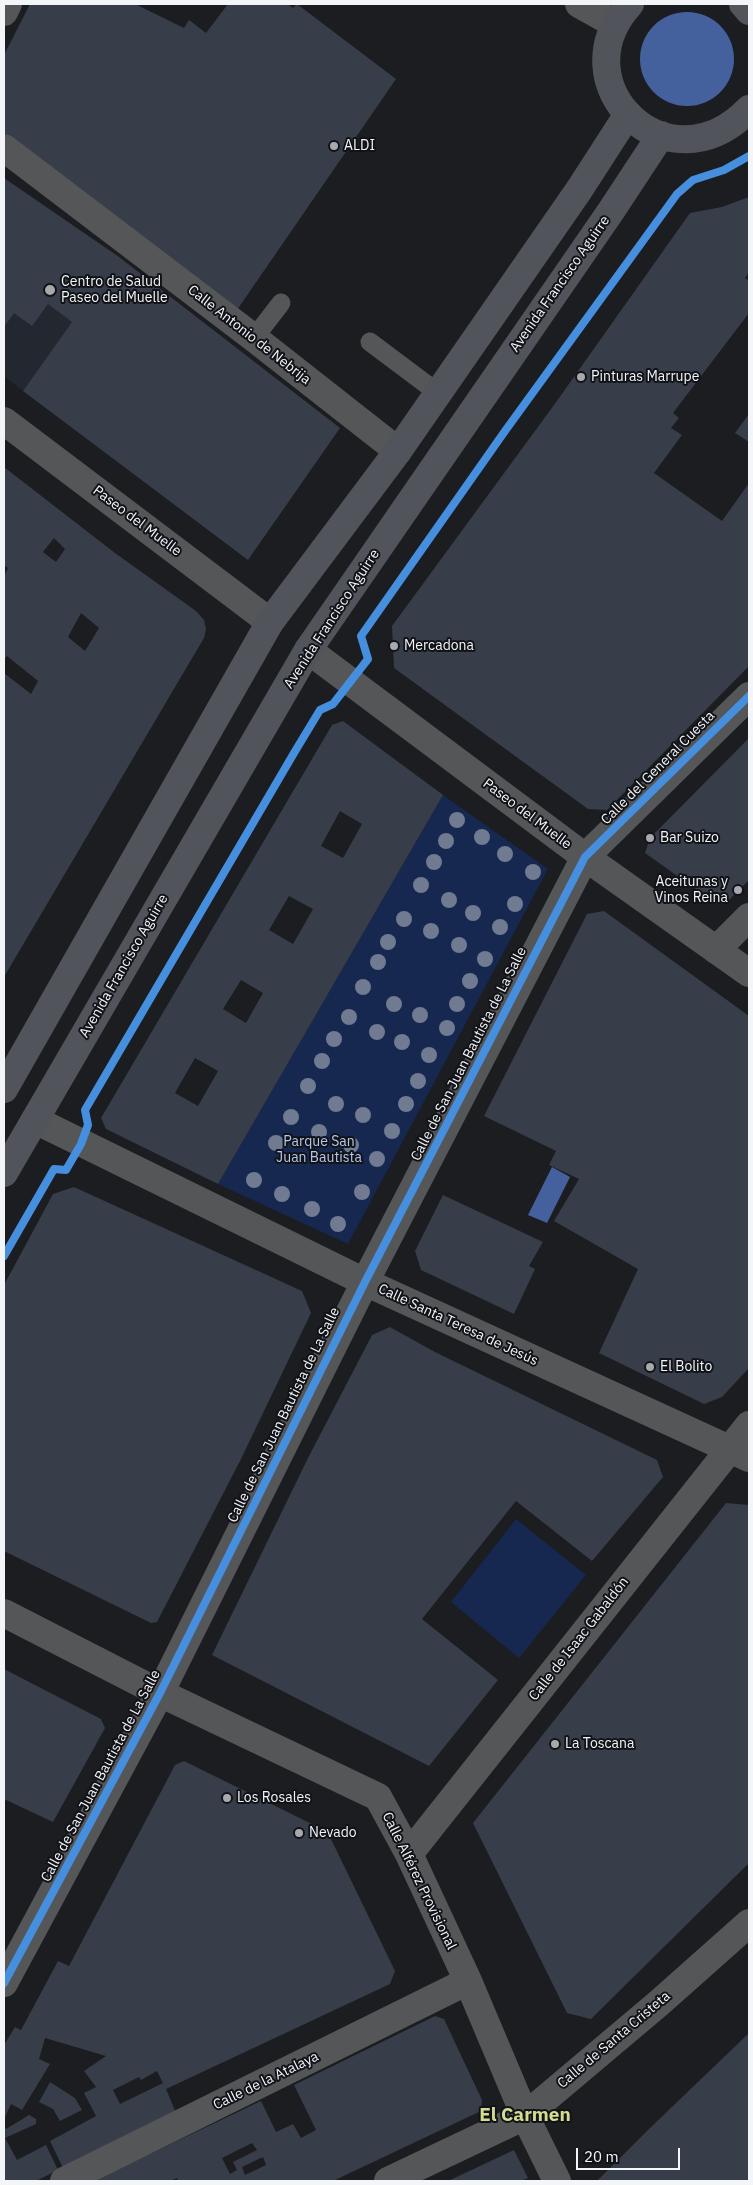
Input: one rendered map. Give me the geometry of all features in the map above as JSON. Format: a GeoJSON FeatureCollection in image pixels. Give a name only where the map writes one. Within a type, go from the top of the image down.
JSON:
{"type":"FeatureCollection","features":[{"type":"Feature","properties":{"kind":"main road"},"geometry":{"type":"LineString","coordinates":[[744,4],[749,11]]}},
{"type":"Feature","properties":{"kind":"main road"},"geometry":{"type":"LineString","coordinates":[[623,14],[608,44],[608,71],[613,91],[628,114],[640,125],[661,136],[687,140],[706,137],[730,126],[749,109]]}},
{"type":"Feature","properties":{"kind":"main road"},"geometry":{"type":"LineString","coordinates":[[4,1089],[270,622],[398,452],[579,190],[628,114]]}},
{"type":"Feature","properties":{"kind":"main road","name":"Avenida Francisco Aguirre"},"geometry":{"type":"LineString","coordinates":[[4,1174],[308,650],[661,136]]}},
{"type":"Feature","properties":{"kind":"street"},"geometry":{"type":"LineString","coordinates":[[4,12],[8,4]]}},
{"type":"Feature","properties":{"kind":"street"},"geometry":{"type":"LineString","coordinates":[[579,4],[623,14]]}},
{"type":"Feature","properties":{"kind":"street","name":"Calle Antonio de Nebrija"},"geometry":{"type":"LineString","coordinates":[[4,148],[254,338],[398,452]]}},
{"type":"Feature","properties":{"kind":"street","name":"Paseo del Muelle"},"geometry":{"type":"LineString","coordinates":[[4,421],[270,622]]}},
{"type":"Feature","properties":{"kind":"street","name":"Paseo del Muelle"},"geometry":{"type":"LineString","coordinates":[[308,650],[585,857],[749,973]]}},
{"type":"Feature","properties":{"kind":"street","name":"Calle del General Cuesta"},"geometry":{"type":"LineString","coordinates":[[585,857],[749,696]]}},
{"type":"Feature","properties":{"kind":"street","name":"Calle de San Juan Bautista de La Salle"},"geometry":{"type":"LineString","coordinates":[[4,1983],[160,1693],[365,1282],[585,857]]}},
{"type":"Feature","properties":{"kind":"street"},"geometry":{"type":"LineString","coordinates":[[716,950],[749,917]]}},
{"type":"Feature","properties":{"kind":"street","name":"Calle Santa Teresa de Jesús"},"geometry":{"type":"LineString","coordinates":[[35,1120],[365,1282],[739,1453]]}},
{"type":"Feature","properties":{"kind":"street","name":"Calle de Isaac Gabaldón"},"geometry":{"type":"LineString","coordinates":[[409,1854],[739,1453],[749,1425]]}},
{"type":"Feature","properties":{"kind":"street","name":"Calle Alférez Provisional"},"geometry":{"type":"LineString","coordinates":[[4,1613],[160,1693],[378,1797],[409,1854],[468,1981],[556,2181]]}},
{"type":"Feature","properties":{"kind":"street","name":"Calle de Santa Cristeta"},"geometry":{"type":"LineString","coordinates":[[388,2181],[526,2116],[749,1923]]}},
{"type":"Feature","properties":{"kind":"street","name":"Calle de la Atalaya"},"geometry":{"type":"LineString","coordinates":[[64,2181],[468,1981]]}},
{"type":"Feature","properties":{"kind":"lane"},"geometry":{"type":"LineString","coordinates":[[254,338],[281,303]]}},
{"type":"Feature","properties":{"kind":"lane"},"geometry":{"type":"LineString","coordinates":[[370,342],[438,392]]}},
{"type":"Feature","properties":{"kind":"shaded area"},"geometry":{"type":"Polygon","coordinates":[[[687,12],[705,16],[720,26],[730,41],[734,59],[730,77],[720,92],[705,102],[687,106],[669,102],[654,92],[644,77],[640,59],[644,41],[654,26],[669,16],[687,12]]]}},
{"type":"Feature","properties":{"kind":"shaded area","name":"Centro de Salud Paseo del Muelle"},"geometry":{"type":"Polygon","coordinates":[[[4,178],[119,257],[23,391],[4,376],[4,178]]]}},
{"type":"Feature","properties":{"kind":"shaded area"},"geometry":{"type":"Polygon","coordinates":[[[552,1167],[570,1177],[547,1223],[528,1215],[552,1167]]]}},
{"type":"Feature","properties":{"kind":"green space","name":"Parque San Juan Bautista"},"geometry":{"type":"Polygon","coordinates":[[[443,795],[548,869],[348,1244],[218,1184],[443,795]]]}},
{"type":"Feature","properties":{"kind":"green space"},"geometry":{"type":"Polygon","coordinates":[[[516,1519],[586,1575],[519,1658],[451,1602],[516,1519]]]}},
{"type":"Feature","properties":{"kind":"building"},"geometry":{"type":"Polygon","coordinates":[[[30,4],[135,4],[184,28],[189,20],[206,33],[228,4],[287,4],[293,8],[297,4],[396,79],[237,310],[4,133],[4,55],[30,4]]]}},
{"type":"Feature","properties":{"kind":"building"},"geometry":{"type":"Polygon","coordinates":[[[4,178],[119,257],[340,428],[248,560],[23,391],[72,322],[48,304],[32,326],[14,313],[4,327],[4,178]]]}},
{"type":"Feature","properties":{"kind":"building"},"geometry":{"type":"Polygon","coordinates":[[[749,197],[749,272],[745,278],[749,281],[749,313],[673,413],[679,418],[671,428],[682,435],[654,473],[722,521],[749,483],[749,666],[607,810],[588,809],[394,668],[392,626],[554,405],[690,213],[722,207],[749,197]]]}},
{"type":"Feature","properties":{"kind":"building"},"geometry":{"type":"Polygon","coordinates":[[[749,414],[749,442],[735,433],[749,414]]]}},
{"type":"Feature","properties":{"kind":"building"},"geometry":{"type":"Polygon","coordinates":[[[4,467],[115,553],[196,611],[204,620],[206,629],[204,638],[4,977],[4,673],[31,694],[38,681],[7,656],[4,659],[4,576],[8,568],[4,565],[4,467]],[[54,538],[43,552],[56,562],[65,549],[54,538]],[[81,613],[68,637],[85,651],[99,628],[81,613]]]}},
{"type":"Feature","properties":{"kind":"building"},"geometry":{"type":"Polygon","coordinates":[[[343,721],[443,795],[218,1184],[106,1129],[101,1118],[332,725],[343,721]],[[340,811],[321,846],[343,858],[362,824],[340,811]],[[289,896],[269,930],[293,944],[313,909],[289,896]],[[241,980],[223,1009],[246,1023],[263,993],[241,980]],[[195,1058],[175,1093],[198,1106],[218,1071],[195,1058]]]}},
{"type":"Feature","properties":{"kind":"building"},"geometry":{"type":"Polygon","coordinates":[[[749,738],[749,880],[726,903],[717,904],[645,853],[650,838],[749,738]]]}},
{"type":"Feature","properties":{"kind":"building"},"geometry":{"type":"Polygon","coordinates":[[[604,911],[749,1016],[749,1368],[722,1397],[704,1404],[599,1353],[638,1269],[554,1221],[579,1179],[549,1165],[556,1151],[484,1116],[587,914],[604,911]]]}},
{"type":"Feature","properties":{"kind":"building"},"geometry":{"type":"Polygon","coordinates":[[[74,1187],[302,1291],[311,1313],[241,1459],[157,1622],[151,1623],[4,1551],[4,1285],[53,1194],[74,1187]]]}},
{"type":"Feature","properties":{"kind":"building"},"geometry":{"type":"Polygon","coordinates":[[[443,1195],[543,1242],[529,1266],[535,1269],[514,1314],[421,1270],[415,1251],[443,1195]]]}},
{"type":"Feature","properties":{"kind":"building"},"geometry":{"type":"Polygon","coordinates":[[[390,1327],[435,1352],[657,1460],[663,1477],[592,1561],[516,1501],[422,1619],[498,1680],[429,1766],[212,1655],[309,1456],[372,1335],[390,1327]]]}},
{"type":"Feature","properties":{"kind":"building"},"geometry":{"type":"Polygon","coordinates":[[[726,1503],[749,1505],[749,1863],[591,2019],[567,2013],[473,1823],[726,1503]]]}},
{"type":"Feature","properties":{"kind":"building"},"geometry":{"type":"Polygon","coordinates":[[[4,1669],[101,1719],[105,1728],[53,1822],[4,1799],[4,1669]]]}},
{"type":"Feature","properties":{"kind":"building"},"geometry":{"type":"Polygon","coordinates":[[[184,1761],[324,1830],[330,1837],[395,1971],[390,1984],[166,2089],[176,2113],[63,2168],[50,2141],[96,2116],[84,2093],[96,2087],[84,2071],[106,2056],[45,2038],[39,2059],[50,2064],[22,2110],[11,2104],[4,2119],[4,2045],[15,2027],[21,2030],[58,1961],[69,1966],[175,1765],[184,1761]],[[157,2071],[141,2080],[139,2077],[113,2090],[120,2104],[163,2083],[157,2071]]]}},
{"type":"Feature","properties":{"kind":"building"},"geometry":{"type":"Polygon","coordinates":[[[435,2016],[444,2019],[482,2100],[481,2111],[333,2181],[178,2181],[177,2178],[171,2181],[93,2181],[261,2101],[276,2132],[293,2124],[301,2138],[316,2130],[294,2085],[435,2016]],[[252,2143],[222,2158],[230,2174],[237,2170],[233,2162],[257,2150],[252,2143]],[[263,2157],[242,2167],[245,2175],[266,2165],[263,2157]]]}},
{"type":"Feature","properties":{"kind":"building"},"geometry":{"type":"Polygon","coordinates":[[[749,2033],[749,2181],[597,2181],[650,2128],[749,2033]]]}},
{"type":"Feature","properties":{"kind":"building"},"geometry":{"type":"Polygon","coordinates":[[[50,2082],[75,2098],[82,2110],[60,2121],[53,2109],[39,2102],[50,2082]]]}},
{"type":"Feature","properties":{"kind":"building"},"geometry":{"type":"Polygon","coordinates":[[[29,2115],[36,2119],[36,2124],[5,2138],[17,2160],[46,2145],[58,2170],[36,2181],[4,2181],[4,2126],[6,2129],[29,2115]]]}},
{"type":"Feature","properties":{"kind":"building"},"geometry":{"type":"Polygon","coordinates":[[[514,2150],[528,2178],[521,2181],[448,2181],[514,2150]]]}},
{"type":"Feature","properties":{"kind":"cycle path"},"geometry":{"type":"LineString","coordinates":[[4,1256],[54,1169],[66,1170],[81,1144],[88,1125],[85,1110],[320,710],[333,704],[368,659],[361,636],[505,431],[677,194],[693,180],[724,170],[749,156]]}},
{"type":"Feature","properties":{"kind":"cycle path"},"geometry":{"type":"LineString","coordinates":[[4,1983],[160,1693],[365,1282],[585,857],[749,696]]}},
{"type":"Feature","properties":{"kind":"place","name":"ALDI"},"geometry":{"type":"Point","coordinates":[334,146]}},
{"type":"Feature","properties":{"kind":"place","name":"Centro de Salud Paseo del Muelle"},"geometry":{"type":"Point","coordinates":[50,290]}},
{"type":"Feature","properties":{"kind":"place","name":"Pinturas Marrupe"},"geometry":{"type":"Point","coordinates":[581,377]}},
{"type":"Feature","properties":{"kind":"place","name":"Mercadona"},"geometry":{"type":"Point","coordinates":[394,646]}},
{"type":"Feature","properties":{"kind":"place","name":"Bar Suizo"},"geometry":{"type":"Point","coordinates":[650,838]}},
{"type":"Feature","properties":{"kind":"place","name":"Aceitunas y Vinos Reina"},"geometry":{"type":"Point","coordinates":[738,890]}},
{"type":"Feature","properties":{"kind":"place","name":"El Bolito"},"geometry":{"type":"Point","coordinates":[650,1367]}},
{"type":"Feature","properties":{"kind":"place","name":"La Toscana"},"geometry":{"type":"Point","coordinates":[555,1744]}},
{"type":"Feature","properties":{"kind":"place","name":"Los Rosales"},"geometry":{"type":"Point","coordinates":[227,1798]}},
{"type":"Feature","properties":{"kind":"place","name":"Nevado"},"geometry":{"type":"Point","coordinates":[299,1833]}},
{"type":"Feature","properties":{"kind":"district","name":"El Carmen"},"geometry":{"type":"Point","coordinates":[525,2116]}}]}
